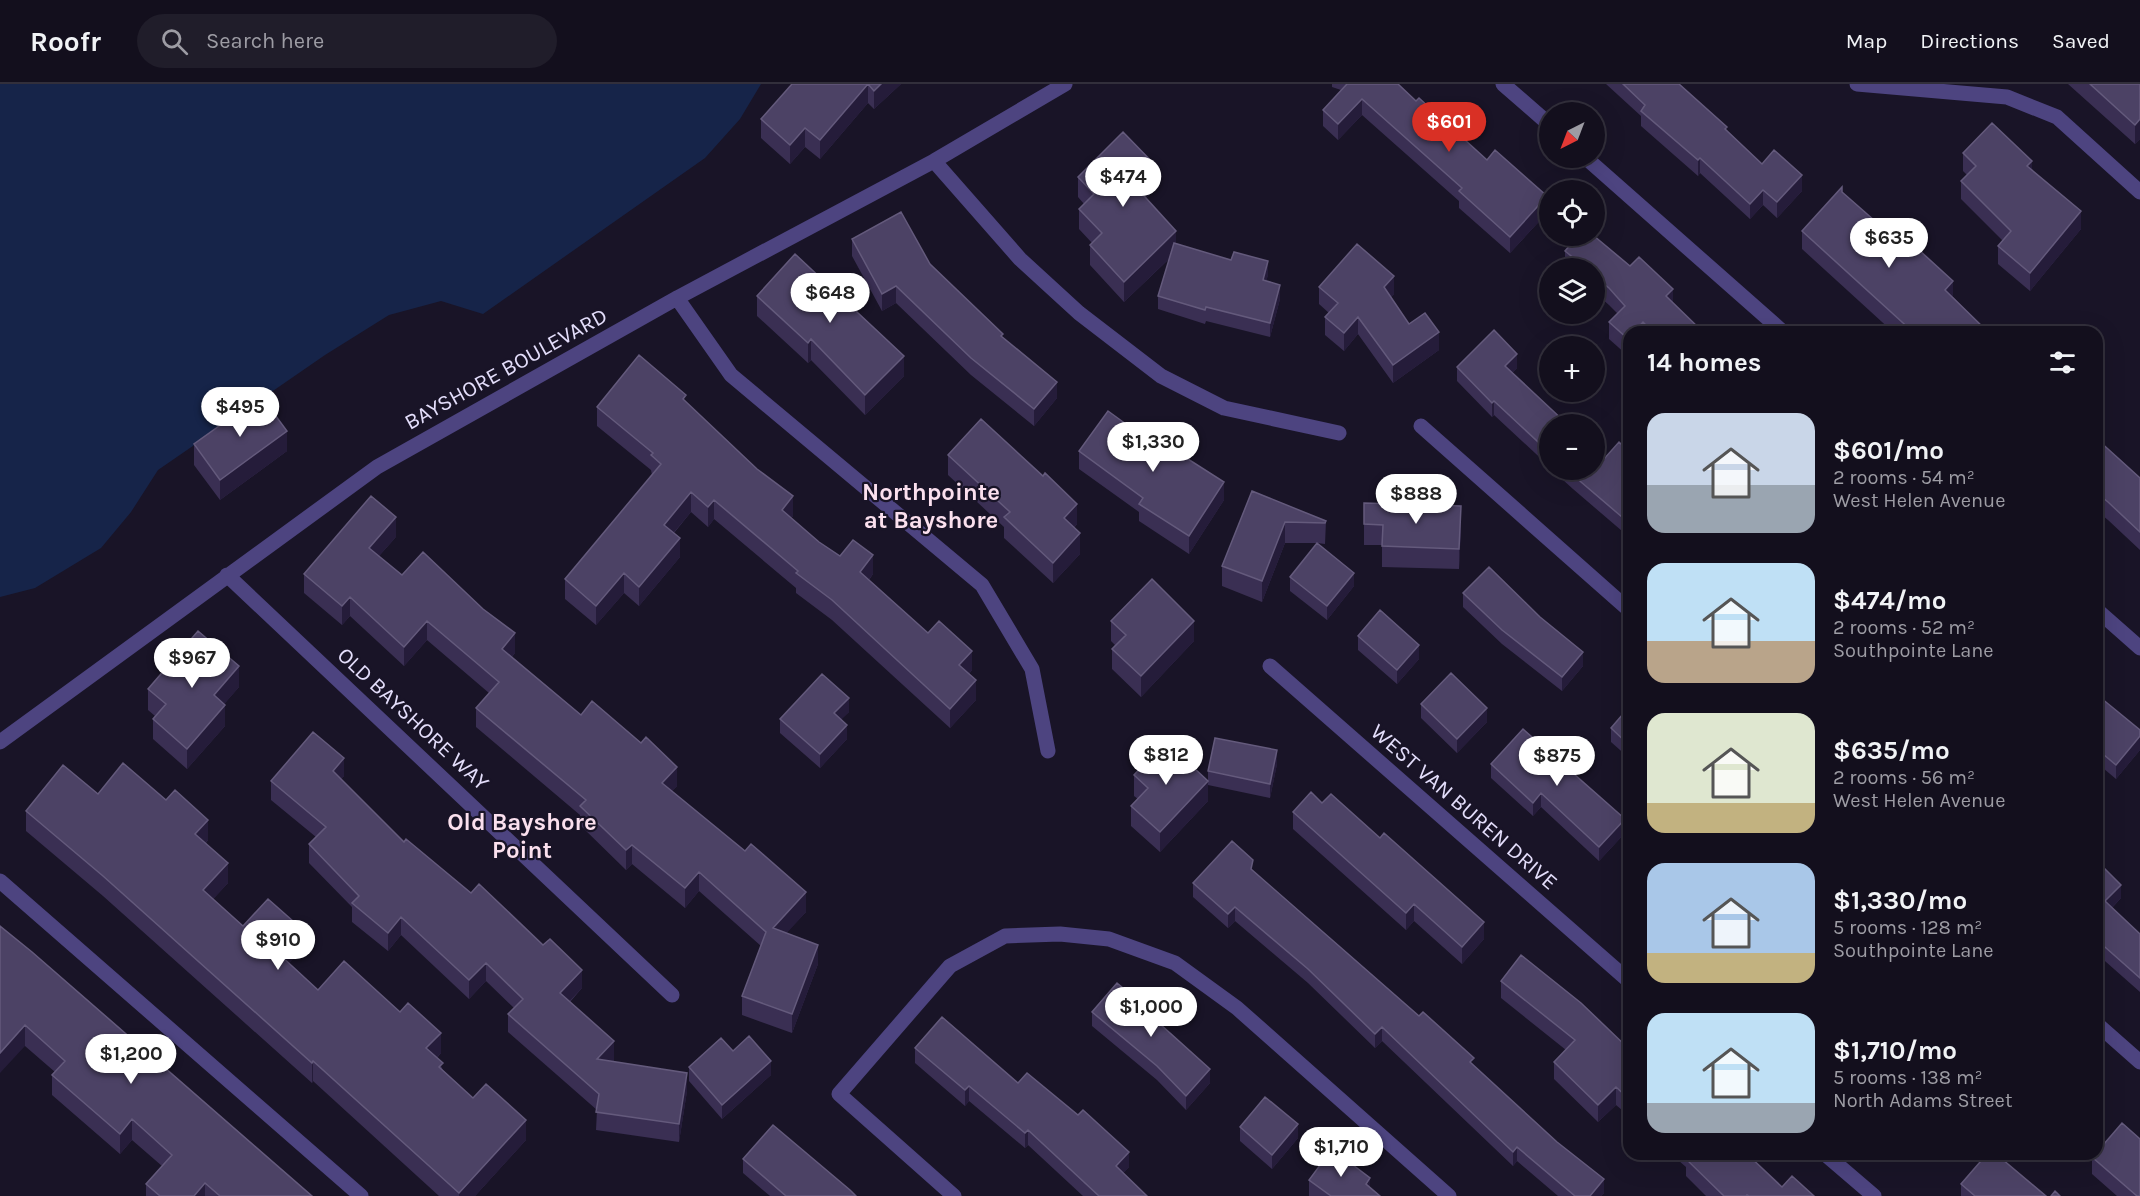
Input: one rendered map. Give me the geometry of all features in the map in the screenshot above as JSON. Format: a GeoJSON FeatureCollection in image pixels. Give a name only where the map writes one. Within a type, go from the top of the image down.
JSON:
{"type":"FeatureCollection","features":[{"type":"Feature","properties":{"kind":"street","name":"BAYSHORE BOULEVARD"},"geometry":{"type":"LineString","coordinates":[[0,742],[377,467],[677,298],[934,160],[1065,84]]}},
{"type":"Feature","properties":{"kind":"street"},"geometry":{"type":"LineString","coordinates":[[1503,84],[1539,115]]}},
{"type":"Feature","properties":{"kind":"street"},"geometry":{"type":"LineString","coordinates":[[1857,84],[2007,97],[2057,117],[2140,192]]}},
{"type":"Feature","properties":{"kind":"street"},"geometry":{"type":"LineString","coordinates":[[934,160],[1020,259],[1078,313],[1161,376],[1224,408],[1339,433]]}},
{"type":"Feature","properties":{"kind":"street"},"geometry":{"type":"LineString","coordinates":[[1597,168],[1776,326]]}},
{"type":"Feature","properties":{"kind":"street"},"geometry":{"type":"LineString","coordinates":[[677,298],[731,375],[982,585],[1032,669],[1048,751]]}},
{"type":"Feature","properties":{"kind":"street"},"geometry":{"type":"LineString","coordinates":[[1421,426],[1623,605]]}},
{"type":"Feature","properties":{"kind":"street","name":"OLD BAYSHORE WAY"},"geometry":{"type":"LineString","coordinates":[[227,575],[672,995]]}},
{"type":"Feature","properties":{"kind":"street"},"geometry":{"type":"LineString","coordinates":[[2103,615],[2140,648]]}},
{"type":"Feature","properties":{"kind":"street","name":"WEST VAN BUREN DRIVE"},"geometry":{"type":"LineString","coordinates":[[1270,666],[1623,976]]}},
{"type":"Feature","properties":{"kind":"street"},"geometry":{"type":"LineString","coordinates":[[0,881],[361,1196]]}},
{"type":"Feature","properties":{"kind":"street"},"geometry":{"type":"LineString","coordinates":[[954,1196],[838,1094],[950,966],[1005,936],[1060,934],[1109,939],[1175,963],[1237,1008],[1449,1196]]}},
{"type":"Feature","properties":{"kind":"street"},"geometry":{"type":"LineString","coordinates":[[2103,1028],[2140,1062]]}},
{"type":"Feature","properties":{"kind":"street"},"geometry":{"type":"LineString","coordinates":[[1832,1160],[1874,1196]]}},
{"type":"Feature","properties":{"kind":"water"},"geometry":{"type":"Polygon","coordinates":[[[0,84],[761,84],[740,119],[705,158],[483,314],[441,301],[389,315],[325,355],[158,470],[131,512],[101,548],[35,588],[0,597],[0,84]]]}},
{"type":"Feature","properties":{"kind":"building"},"geometry":{"type":"Polygon","coordinates":[[[792,84],[868,84],[820,140],[805,128],[790,145],[761,119],[792,84]]]}},
{"type":"Feature","properties":{"kind":"building"},"geometry":{"type":"Polygon","coordinates":[[[868,84],[881,84],[874,91],[868,84]]]}},
{"type":"Feature","properties":{"kind":"building"},"geometry":{"type":"Polygon","coordinates":[[[1347,84],[1398,84],[1416,101],[1419,98],[1487,160],[1495,150],[1539,189],[1539,205],[1510,237],[1459,191],[1462,188],[1362,99],[1338,124],[1323,110],[1347,84]]]}},
{"type":"Feature","properties":{"kind":"building"},"geometry":{"type":"Polygon","coordinates":[[[1623,84],[1679,84],[1727,127],[1725,129],[1762,164],[1774,150],[1802,175],[1777,202],[1763,190],[1750,204],[1700,158],[1698,160],[1641,111],[1645,105],[1623,84]]]}},
{"type":"Feature","properties":{"kind":"building"},"geometry":{"type":"Polygon","coordinates":[[[2090,84],[2140,84],[2140,119],[2135,125],[2090,84]]]}},
{"type":"Feature","properties":{"kind":"building"},"geometry":{"type":"Polygon","coordinates":[[[1992,123],[2032,161],[2027,166],[2081,211],[2030,273],[1998,246],[2011,231],[1961,181],[1976,166],[1963,153],[1992,123]]]}},
{"type":"Feature","properties":{"kind":"building"},"geometry":{"type":"Polygon","coordinates":[[[1123,132],[1157,167],[1136,187],[1176,231],[1124,282],[1090,245],[1102,233],[1079,209],[1094,194],[1078,177],[1123,132]]]}},
{"type":"Feature","properties":{"kind":"building"},"geometry":{"type":"Polygon","coordinates":[[[1842,187],[1842,192],[1891,235],[1896,229],[1953,281],[1945,290],[1982,326],[1906,326],[1802,231],[1842,187]]]}},
{"type":"Feature","properties":{"kind":"building"},"geometry":{"type":"Polygon","coordinates":[[[901,212],[930,264],[1003,334],[1001,336],[1057,382],[1034,409],[971,358],[896,286],[882,294],[852,239],[901,212]]]}},
{"type":"Feature","properties":{"kind":"building"},"geometry":{"type":"Polygon","coordinates":[[[1174,243],[1231,260],[1234,252],[1268,261],[1263,280],[1280,285],[1270,323],[1206,307],[1205,310],[1158,296],[1174,243]]]}},
{"type":"Feature","properties":{"kind":"building"},"geometry":{"type":"Polygon","coordinates":[[[1357,244],[1394,276],[1384,287],[1409,324],[1425,313],[1439,332],[1393,365],[1358,317],[1344,333],[1325,317],[1338,303],[1319,287],[1357,244]]]}},
{"type":"Feature","properties":{"kind":"building"},"geometry":{"type":"Polygon","coordinates":[[[1605,245],[1630,266],[1639,257],[1673,289],[1666,296],[1697,326],[1647,326],[1643,322],[1639,326],[1623,326],[1623,334],[1609,322],[1625,306],[1605,285],[1605,258],[1574,258],[1565,251],[1569,246],[1605,245]]]}},
{"type":"Feature","properties":{"kind":"building"},"geometry":{"type":"Polygon","coordinates":[[[795,254],[904,356],[865,395],[811,339],[808,343],[757,296],[795,254]]]}},
{"type":"Feature","properties":{"kind":"building"},"geometry":{"type":"Polygon","coordinates":[[[1494,330],[1517,354],[1505,366],[1539,398],[1539,402],[1543,402],[1556,414],[1539,414],[1539,443],[1494,401],[1492,403],[1457,367],[1494,330]]]}},
{"type":"Feature","properties":{"kind":"building"},"geometry":{"type":"Polygon","coordinates":[[[639,355],[686,395],[683,399],[757,469],[793,496],[782,510],[819,542],[840,556],[853,540],[873,555],[860,572],[928,633],[939,621],[972,651],[959,665],[976,680],[950,709],[832,600],[796,573],[798,571],[714,500],[708,507],[691,492],[664,525],[680,538],[639,587],[624,573],[596,606],[565,579],[661,464],[651,455],[653,453],[597,407],[639,355]]]}},
{"type":"Feature","properties":{"kind":"building"},"geometry":{"type":"Polygon","coordinates":[[[261,396],[287,431],[220,480],[194,444],[261,396]]]}},
{"type":"Feature","properties":{"kind":"building"},"geometry":{"type":"Polygon","coordinates":[[[1108,411],[1170,456],[1174,450],[1224,482],[1189,536],[1139,504],[1143,498],[1079,451],[1108,411]]]}},
{"type":"Feature","properties":{"kind":"building"},"geometry":{"type":"Polygon","coordinates":[[[981,419],[1043,476],[1045,473],[1077,504],[1064,518],[1080,533],[1053,563],[1004,517],[1010,512],[948,455],[981,419]]]}},
{"type":"Feature","properties":{"kind":"building"},"geometry":{"type":"Polygon","coordinates":[[[1619,442],[1623,446],[1622,517],[1579,480],[1605,480],[1605,458],[1619,442]]]}},
{"type":"Feature","properties":{"kind":"building"},"geometry":{"type":"Polygon","coordinates":[[[2103,444],[2140,478],[2140,532],[2103,498],[2103,444]]]}},
{"type":"Feature","properties":{"kind":"building"},"geometry":{"type":"Polygon","coordinates":[[[1252,491],[1326,521],[1325,523],[1285,522],[1262,581],[1222,566],[1252,491]]]}},
{"type":"Feature","properties":{"kind":"building"},"geometry":{"type":"Polygon","coordinates":[[[371,496],[396,517],[369,548],[402,575],[423,552],[483,609],[515,633],[502,649],[581,715],[592,701],[641,743],[646,737],[677,767],[662,783],[745,851],[751,844],[806,892],[773,928],[818,945],[792,1014],[742,996],[766,932],[699,872],[685,888],[632,845],[626,850],[580,806],[586,800],[476,708],[499,682],[427,621],[404,647],[350,597],[342,606],[304,574],[371,496]]]}},
{"type":"Feature","properties":{"kind":"building"},"geometry":{"type":"Polygon","coordinates":[[[1364,503],[1461,506],[1459,549],[1382,546],[1383,525],[1364,524],[1364,503]]]}},
{"type":"Feature","properties":{"kind":"building"},"geometry":{"type":"Polygon","coordinates":[[[1317,543],[1354,573],[1327,606],[1290,577],[1317,543]]]}},
{"type":"Feature","properties":{"kind":"building"},"geometry":{"type":"Polygon","coordinates":[[[1489,567],[1540,617],[1583,652],[1562,677],[1502,630],[1463,593],[1489,567]]]}},
{"type":"Feature","properties":{"kind":"building"},"geometry":{"type":"Polygon","coordinates":[[[1152,579],[1194,621],[1141,676],[1112,649],[1126,635],[1111,621],[1152,579]]]}},
{"type":"Feature","properties":{"kind":"building"},"geometry":{"type":"Polygon","coordinates":[[[1380,610],[1419,645],[1397,670],[1358,636],[1380,610]]]}},
{"type":"Feature","properties":{"kind":"building"},"geometry":{"type":"Polygon","coordinates":[[[198,631],[239,666],[214,695],[225,705],[187,749],[153,719],[166,704],[148,689],[198,631]]]}},
{"type":"Feature","properties":{"kind":"building"},"geometry":{"type":"Polygon","coordinates":[[[1451,673],[1487,708],[1457,739],[1421,704],[1451,673]]]}},
{"type":"Feature","properties":{"kind":"building"},"geometry":{"type":"Polygon","coordinates":[[[822,674],[849,698],[834,713],[847,725],[820,754],[780,719],[822,674]]]}},
{"type":"Feature","properties":{"kind":"building"},"geometry":{"type":"Polygon","coordinates":[[[2103,700],[2140,730],[2140,736],[2116,765],[2103,754],[2103,700]]]}},
{"type":"Feature","properties":{"kind":"building"},"geometry":{"type":"Polygon","coordinates":[[[1623,714],[1623,739],[1611,728],[1623,714]]]}},
{"type":"Feature","properties":{"kind":"building"},"geometry":{"type":"Polygon","coordinates":[[[1523,729],[1623,817],[1623,821],[1599,847],[1541,793],[1533,803],[1491,764],[1523,729]]]}},
{"type":"Feature","properties":{"kind":"building"},"geometry":{"type":"Polygon","coordinates":[[[313,732],[344,758],[333,771],[404,842],[406,839],[471,893],[479,884],[543,945],[550,939],[582,970],[560,993],[614,1041],[597,1059],[687,1073],[679,1124],[596,1112],[599,1094],[508,1014],[523,999],[486,963],[469,980],[401,917],[388,933],[352,903],[359,896],[309,844],[326,827],[271,781],[313,732]]]}},
{"type":"Feature","properties":{"kind":"building"},"geometry":{"type":"Polygon","coordinates":[[[1215,738],[1277,750],[1270,784],[1208,771],[1215,738]]]}},
{"type":"Feature","properties":{"kind":"building"},"geometry":{"type":"Polygon","coordinates":[[[1165,741],[1208,781],[1160,832],[1131,806],[1148,788],[1134,775],[1165,741]]]}},
{"type":"Feature","properties":{"kind":"building"},"geometry":{"type":"Polygon","coordinates":[[[123,763],[166,800],[175,790],[208,820],[195,834],[228,863],[203,890],[243,926],[268,899],[302,929],[279,954],[318,990],[344,961],[400,1012],[408,1003],[441,1033],[426,1048],[443,1063],[439,1067],[473,1098],[486,1084],[526,1120],[459,1193],[313,1061],[312,1063],[103,876],[26,811],[63,765],[98,794],[123,763]]]}},
{"type":"Feature","properties":{"kind":"building"},"geometry":{"type":"Polygon","coordinates":[[[1311,792],[1322,803],[1331,794],[1380,838],[1384,833],[1484,922],[1462,947],[1414,904],[1406,913],[1293,812],[1311,792]]]}},
{"type":"Feature","properties":{"kind":"building"},"geometry":{"type":"Polygon","coordinates":[[[1232,841],[1253,860],[1251,869],[1419,1016],[1423,1012],[1474,1058],[1470,1062],[1557,1142],[1604,1179],[1590,1196],[1575,1196],[1517,1147],[1513,1152],[1382,1027],[1375,1034],[1308,969],[1235,907],[1228,914],[1193,883],[1232,841]]]}},
{"type":"Feature","properties":{"kind":"building"},"geometry":{"type":"Polygon","coordinates":[[[2103,867],[2121,885],[2105,901],[2140,934],[2140,978],[2103,945],[2103,867]]]}},
{"type":"Feature","properties":{"kind":"building"},"geometry":{"type":"Polygon","coordinates":[[[0,926],[312,1196],[220,1196],[205,1183],[194,1196],[160,1196],[146,1184],[172,1155],[132,1119],[120,1134],[52,1075],[65,1061],[25,1025],[0,1053],[0,926]]]}},
{"type":"Feature","properties":{"kind":"building"},"geometry":{"type":"Polygon","coordinates":[[[1521,955],[1581,1003],[1623,1043],[1623,1093],[1616,1087],[1598,1105],[1554,1062],[1575,1040],[1501,981],[1521,955]]]}},
{"type":"Feature","properties":{"kind":"building"},"geometry":{"type":"Polygon","coordinates":[[[1117,983],[1153,1013],[1150,1015],[1210,1069],[1186,1096],[1157,1066],[1092,1012],[1117,983]]]}},
{"type":"Feature","properties":{"kind":"building"},"geometry":{"type":"Polygon","coordinates":[[[942,1017],[1018,1083],[1027,1073],[1078,1115],[1083,1110],[1129,1152],[1116,1166],[1147,1196],[1099,1196],[1028,1130],[1025,1133],[969,1086],[965,1090],[915,1048],[942,1017]]]}},
{"type":"Feature","properties":{"kind":"building"},"geometry":{"type":"Polygon","coordinates":[[[749,1036],[771,1061],[722,1105],[689,1067],[721,1038],[733,1051],[749,1036]]]}},
{"type":"Feature","properties":{"kind":"building"},"geometry":{"type":"Polygon","coordinates":[[[1265,1097],[1298,1124],[1272,1155],[1240,1127],[1265,1097]]]}},
{"type":"Feature","properties":{"kind":"building"},"geometry":{"type":"Polygon","coordinates":[[[2122,1123],[2140,1139],[2140,1196],[2137,1196],[2095,1160],[2103,1160],[2103,1145],[2122,1123]]]}},
{"type":"Feature","properties":{"kind":"building"},"geometry":{"type":"Polygon","coordinates":[[[773,1125],[856,1196],[786,1196],[743,1159],[773,1125]]]}},
{"type":"Feature","properties":{"kind":"building"},"geometry":{"type":"Polygon","coordinates":[[[1332,1149],[1370,1178],[1366,1184],[1380,1196],[1331,1196],[1309,1180],[1332,1149]]]}},
{"type":"Feature","properties":{"kind":"building"},"geometry":{"type":"Polygon","coordinates":[[[1687,1160],[1753,1160],[1782,1187],[1792,1176],[1814,1196],[1747,1195],[1724,1196],[1687,1160]]]}},
{"type":"Feature","properties":{"kind":"building"},"geometry":{"type":"Polygon","coordinates":[[[1982,1160],[2003,1160],[2046,1196],[1975,1196],[1961,1184],[1982,1160]]]}},
{"type":"Feature","properties":{"kind":"district","name":"Northpointe at Bayshore"},"geometry":{"type":"Point","coordinates":[931,506]}},
{"type":"Feature","properties":{"kind":"district","name":"Old Bayshore Point"},"geometry":{"type":"Point","coordinates":[522,836]}}]}
